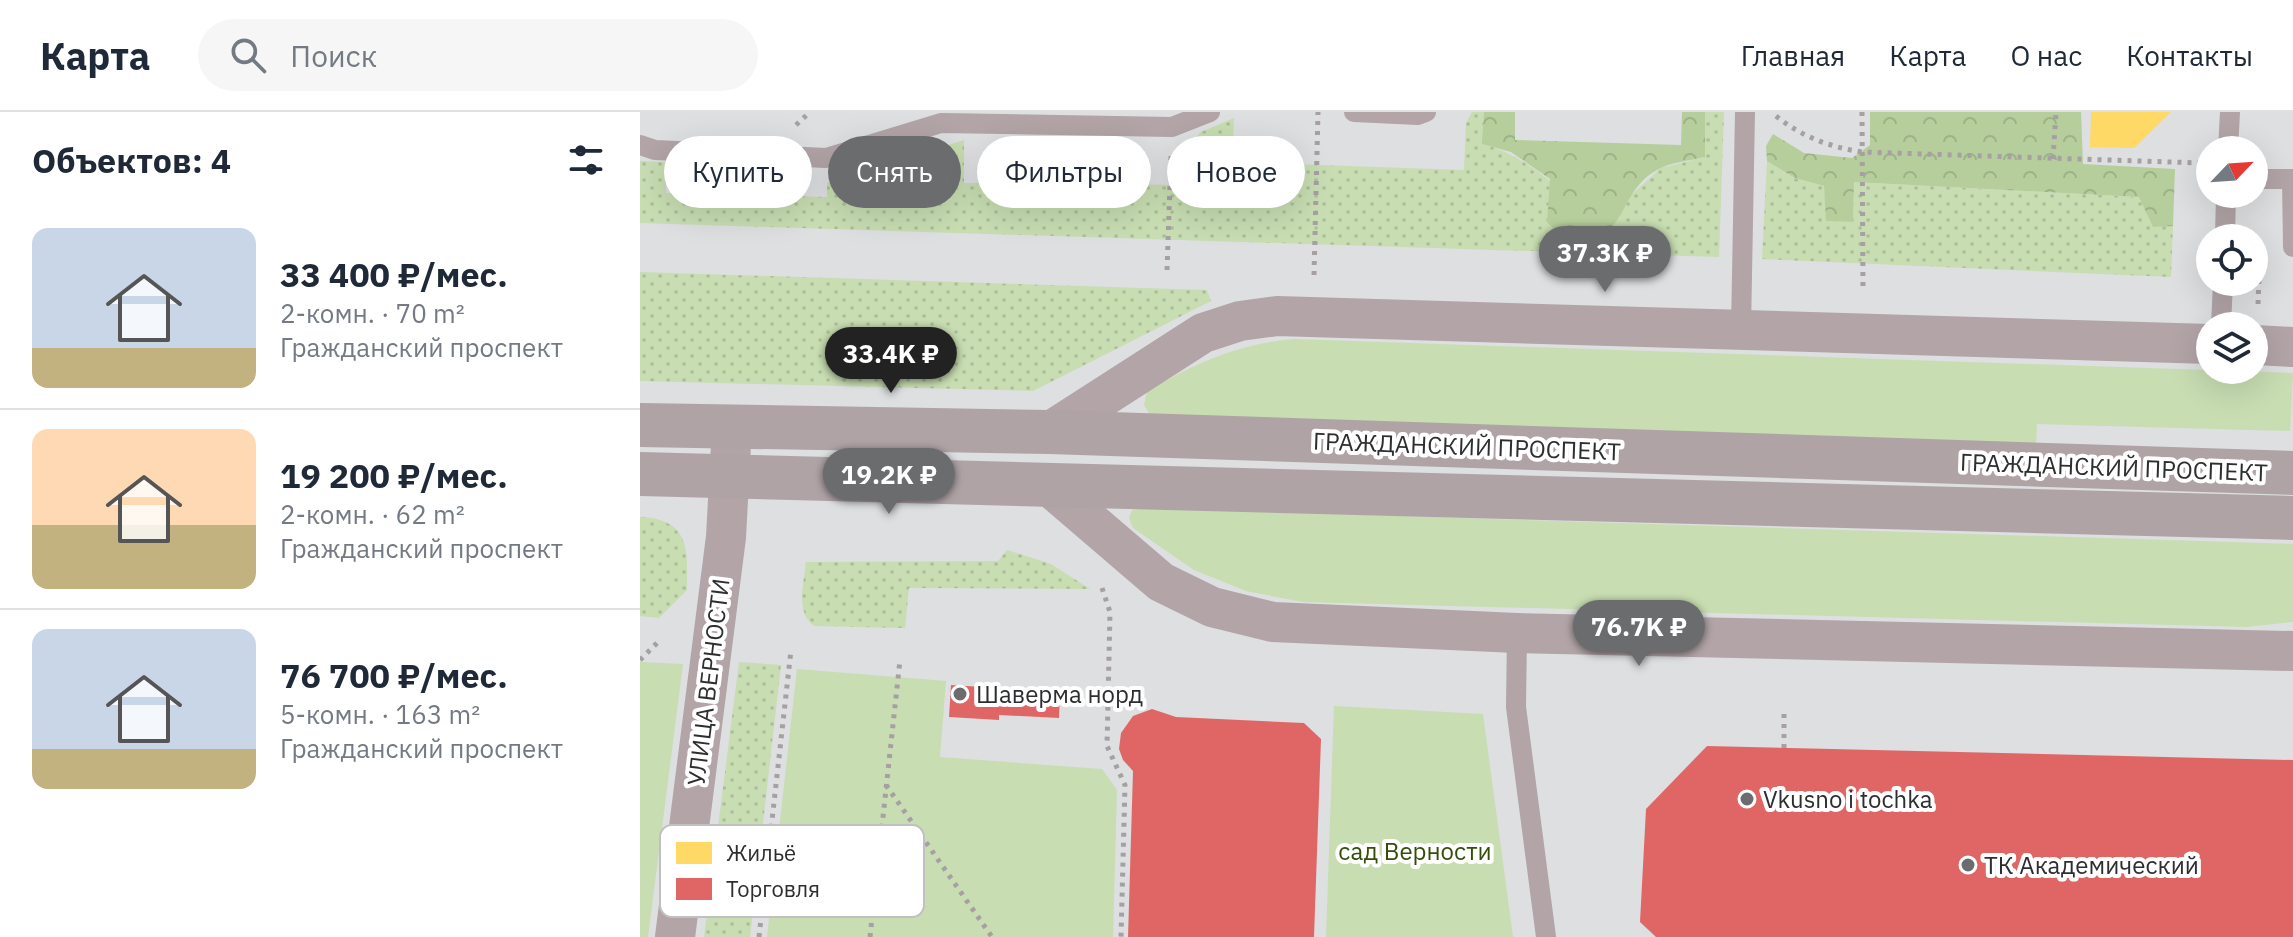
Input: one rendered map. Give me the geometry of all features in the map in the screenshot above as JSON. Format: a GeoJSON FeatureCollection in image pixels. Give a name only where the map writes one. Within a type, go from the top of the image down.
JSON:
{"type":"FeatureCollection","features":[{"type":"Feature","properties":{"kind":"main road","name":"ГРАЖДАНСКИЙ ПРОСПЕКТ"},"geometry":{"type":"LineString","coordinates":[[640,425],[1049,432],[2293,473]]}},
{"type":"Feature","properties":{"kind":"main road","name":"ГРАЖДАНСКИЙ ПРОСПЕКТ"},"geometry":{"type":"LineString","coordinates":[[640,474],[2293,518]]}},
{"type":"Feature","properties":{"kind":"street"},"geometry":{"type":"LineString","coordinates":[[1049,432],[1203,333],[1240,321],[1277,316],[2196,344]]}},
{"type":"Feature","properties":{"kind":"street"},"geometry":{"type":"LineString","coordinates":[[2268,346],[2293,347]]}},
{"type":"Feature","properties":{"kind":"street","name":"УЛИЦА ВЕРНОСТИ"},"geometry":{"type":"LineString","coordinates":[[690,825],[716,626],[731,478],[732,426]]}},
{"type":"Feature","properties":{"kind":"street"},"geometry":{"type":"LineString","coordinates":[[1049,486],[1161,582],[1212,607],[1273,622],[1517,633],[2293,651]]}},
{"type":"Feature","properties":{"kind":"street","name":"УЛИЦА ВЕРНОСТИ"},"geometry":{"type":"LineString","coordinates":[[675,937],[678,917]]}},
{"type":"Feature","properties":{"kind":"lane"},"geometry":{"type":"LineString","coordinates":[[640,145],[655,150],[826,158],[941,123],[1172,127],[1210,112]]}},
{"type":"Feature","properties":{"kind":"lane"},"geometry":{"type":"LineString","coordinates":[[1354,112],[1418,115],[1426,112]]}},
{"type":"Feature","properties":{"kind":"lane"},"geometry":{"type":"LineString","coordinates":[[1741,329],[1745,112]]}},
{"type":"Feature","properties":{"kind":"lane"},"geometry":{"type":"LineString","coordinates":[[2229,136],[2230,112]]}},
{"type":"Feature","properties":{"kind":"lane"},"geometry":{"type":"LineString","coordinates":[[2293,168],[2293,247]]}},
{"type":"Feature","properties":{"kind":"lane"},"geometry":{"type":"LineString","coordinates":[[2268,179],[2292,179]]}},
{"type":"Feature","properties":{"kind":"lane"},"geometry":{"type":"LineString","coordinates":[[1517,633],[1516,707],[1546,937]]}},
{"type":"Feature","properties":{"kind":"path"},"geometry":{"type":"LineString","coordinates":[[1314,275],[1318,112]]}},
{"type":"Feature","properties":{"kind":"path"},"geometry":{"type":"LineString","coordinates":[[1771,112],[1791,128],[1832,148],[1862,152],[2196,163]]}},
{"type":"Feature","properties":{"kind":"path"},"geometry":{"type":"LineString","coordinates":[[1862,112],[1863,293]]}},
{"type":"Feature","properties":{"kind":"path"},"geometry":{"type":"LineString","coordinates":[[2053,159],[2056,112]]}},
{"type":"Feature","properties":{"kind":"path"},"geometry":{"type":"LineString","coordinates":[[1167,270],[1172,127]]}},
{"type":"Feature","properties":{"kind":"path"},"geometry":{"type":"LineString","coordinates":[[1100,582],[1110,612],[1107,746],[1125,785],[1121,937]]}},
{"type":"Feature","properties":{"kind":"path"},"geometry":{"type":"LineString","coordinates":[[640,660],[661,639]]}},
{"type":"Feature","properties":{"kind":"path"},"geometry":{"type":"LineString","coordinates":[[771,825],[791,650]]}},
{"type":"Feature","properties":{"kind":"path"},"geometry":{"type":"LineString","coordinates":[[881,825],[900,660]]}},
{"type":"Feature","properties":{"kind":"path"},"geometry":{"type":"LineString","coordinates":[[1784,714],[1784,748]]}},
{"type":"Feature","properties":{"kind":"path"},"geometry":{"type":"LineString","coordinates":[[885,785],[913,825]]}},
{"type":"Feature","properties":{"kind":"path"},"geometry":{"type":"LineString","coordinates":[[924,840],[992,937]]}},
{"type":"Feature","properties":{"kind":"path"},"geometry":{"type":"LineString","coordinates":[[759,937],[761,917]]}},
{"type":"Feature","properties":{"kind":"path"},"geometry":{"type":"LineString","coordinates":[[870,937],[872,917]]}},
{"type":"Feature","properties":{"kind":"green space"},"geometry":{"type":"Polygon","coordinates":[[[1472,112],[1484,112],[1483,144],[1519,159],[1551,181],[1608,235],[1630,196],[1661,168],[1705,157],[1705,112],[1724,112],[1719,257],[640,223],[640,161],[664,162],[664,208],[812,208],[812,197],[827,197],[828,183],[828,208],[961,208],[961,141],[964,140],[964,183],[977,183],[977,208],[1151,208],[1151,185],[1167,185],[1167,208],[1305,208],[1305,165],[1464,170],[1466,123],[1472,112]]]}},
{"type":"Feature","properties":{"kind":"green space"},"geometry":{"type":"Polygon","coordinates":[[[1484,112],[1515,112],[1515,140],[1681,145],[1682,112],[1705,112],[1705,157],[1668,165],[1647,177],[1636,188],[1614,225],[1604,234],[1589,241],[1568,243],[1547,222],[1550,179],[1511,152],[1482,144],[1484,112]]]}},
{"type":"Feature","properties":{"kind":"green space"},"geometry":{"type":"Polygon","coordinates":[[[1870,112],[2081,112],[2083,164],[2175,169],[2173,226],[2153,227],[2139,197],[1854,182],[1853,222],[1826,221],[1824,186],[1795,178],[1767,161],[1766,146],[1773,134],[1804,153],[1852,158],[1870,145],[1870,112]]]}},
{"type":"Feature","properties":{"kind":"green space"},"geometry":{"type":"Polygon","coordinates":[[[1234,118],[1233,136],[1197,136],[1201,132],[1234,118]]]}},
{"type":"Feature","properties":{"kind":"green space"},"geometry":{"type":"Polygon","coordinates":[[[1767,161],[1795,178],[1824,186],[1827,221],[1853,222],[1854,182],[2140,197],[2153,226],[2173,226],[2171,277],[1762,259],[1767,161]]]}},
{"type":"Feature","properties":{"kind":"green space"},"geometry":{"type":"Polygon","coordinates":[[[640,272],[1207,290],[1211,301],[1033,391],[640,381],[640,272]]]}},
{"type":"Feature","properties":{"kind":"green space"},"geometry":{"type":"Polygon","coordinates":[[[1294,339],[2196,370],[2196,384],[2268,384],[2268,372],[2293,373],[2290,431],[2037,424],[2036,446],[1152,418],[1144,405],[1147,392],[1181,372],[1236,350],[1294,339]]]}},
{"type":"Feature","properties":{"kind":"green space"},"geometry":{"type":"Polygon","coordinates":[[[1132,510],[2293,544],[2293,622],[2246,627],[1303,602],[1246,591],[1194,570],[1133,528],[1129,518],[1132,510]]]}},
{"type":"Feature","properties":{"kind":"green space"},"geometry":{"type":"Polygon","coordinates":[[[640,517],[669,524],[683,539],[686,550],[687,590],[659,618],[640,616],[640,517]]]}},
{"type":"Feature","properties":{"kind":"green space"},"geometry":{"type":"Polygon","coordinates":[[[1007,550],[1051,564],[1090,589],[909,588],[905,628],[814,626],[804,613],[802,597],[806,562],[998,561],[1007,550]]]}},
{"type":"Feature","properties":{"kind":"green space"},"geometry":{"type":"Polygon","coordinates":[[[640,662],[683,664],[648,937],[640,937],[640,662]]]}},
{"type":"Feature","properties":{"kind":"green space"},"geometry":{"type":"Polygon","coordinates":[[[739,662],[781,665],[763,825],[718,825],[739,662]]]}},
{"type":"Feature","properties":{"kind":"green space"},"geometry":{"type":"Polygon","coordinates":[[[797,669],[946,681],[940,757],[1102,769],[1117,790],[1113,937],[767,937],[769,917],[924,917],[924,825],[780,825],[797,669]]]}},
{"type":"Feature","properties":{"kind":"green space","name":"сад Верности"},"geometry":{"type":"Polygon","coordinates":[[[1334,706],[1483,714],[1513,937],[1326,937],[1334,706]]]}},
{"type":"Feature","properties":{"kind":"green space"},"geometry":{"type":"Polygon","coordinates":[[[707,917],[752,917],[750,937],[704,937],[707,917]]]}},
{"type":"Feature","properties":{"kind":"building: Жильё"},"geometry":{"type":"Polygon","coordinates":[[[2091,112],[2171,112],[2134,148],[2090,147],[2091,112]]]}},
{"type":"Feature","properties":{"kind":"building: Торговля"},"geometry":{"type":"Polygon","coordinates":[[[951,685],[1060,692],[1059,718],[999,715],[999,720],[949,717],[951,685]]]}},
{"type":"Feature","properties":{"kind":"building: Торговля"},"geometry":{"type":"Polygon","coordinates":[[[1152,709],[1176,717],[1304,723],[1321,739],[1314,937],[1128,937],[1133,771],[1123,760],[1119,749],[1121,733],[1133,716],[1152,709]]]}},
{"type":"Feature","properties":{"kind":"building: Торговля","name":"ТК Академический"},"geometry":{"type":"Polygon","coordinates":[[[1707,746],[2293,760],[2293,937],[1656,937],[1640,922],[1646,809],[1707,746]]]}},
{"type":"Feature","properties":{"kind":"place","name":"Шаверма норд"},"geometry":{"type":"Point","coordinates":[960,694]}},
{"type":"Feature","properties":{"kind":"place","name":"Vkusno i tochka"},"geometry":{"type":"Point","coordinates":[1747,799]}},
{"type":"Feature","properties":{"kind":"place","name":"ТК Академический"},"geometry":{"type":"Point","coordinates":[1968,865]}}]}
